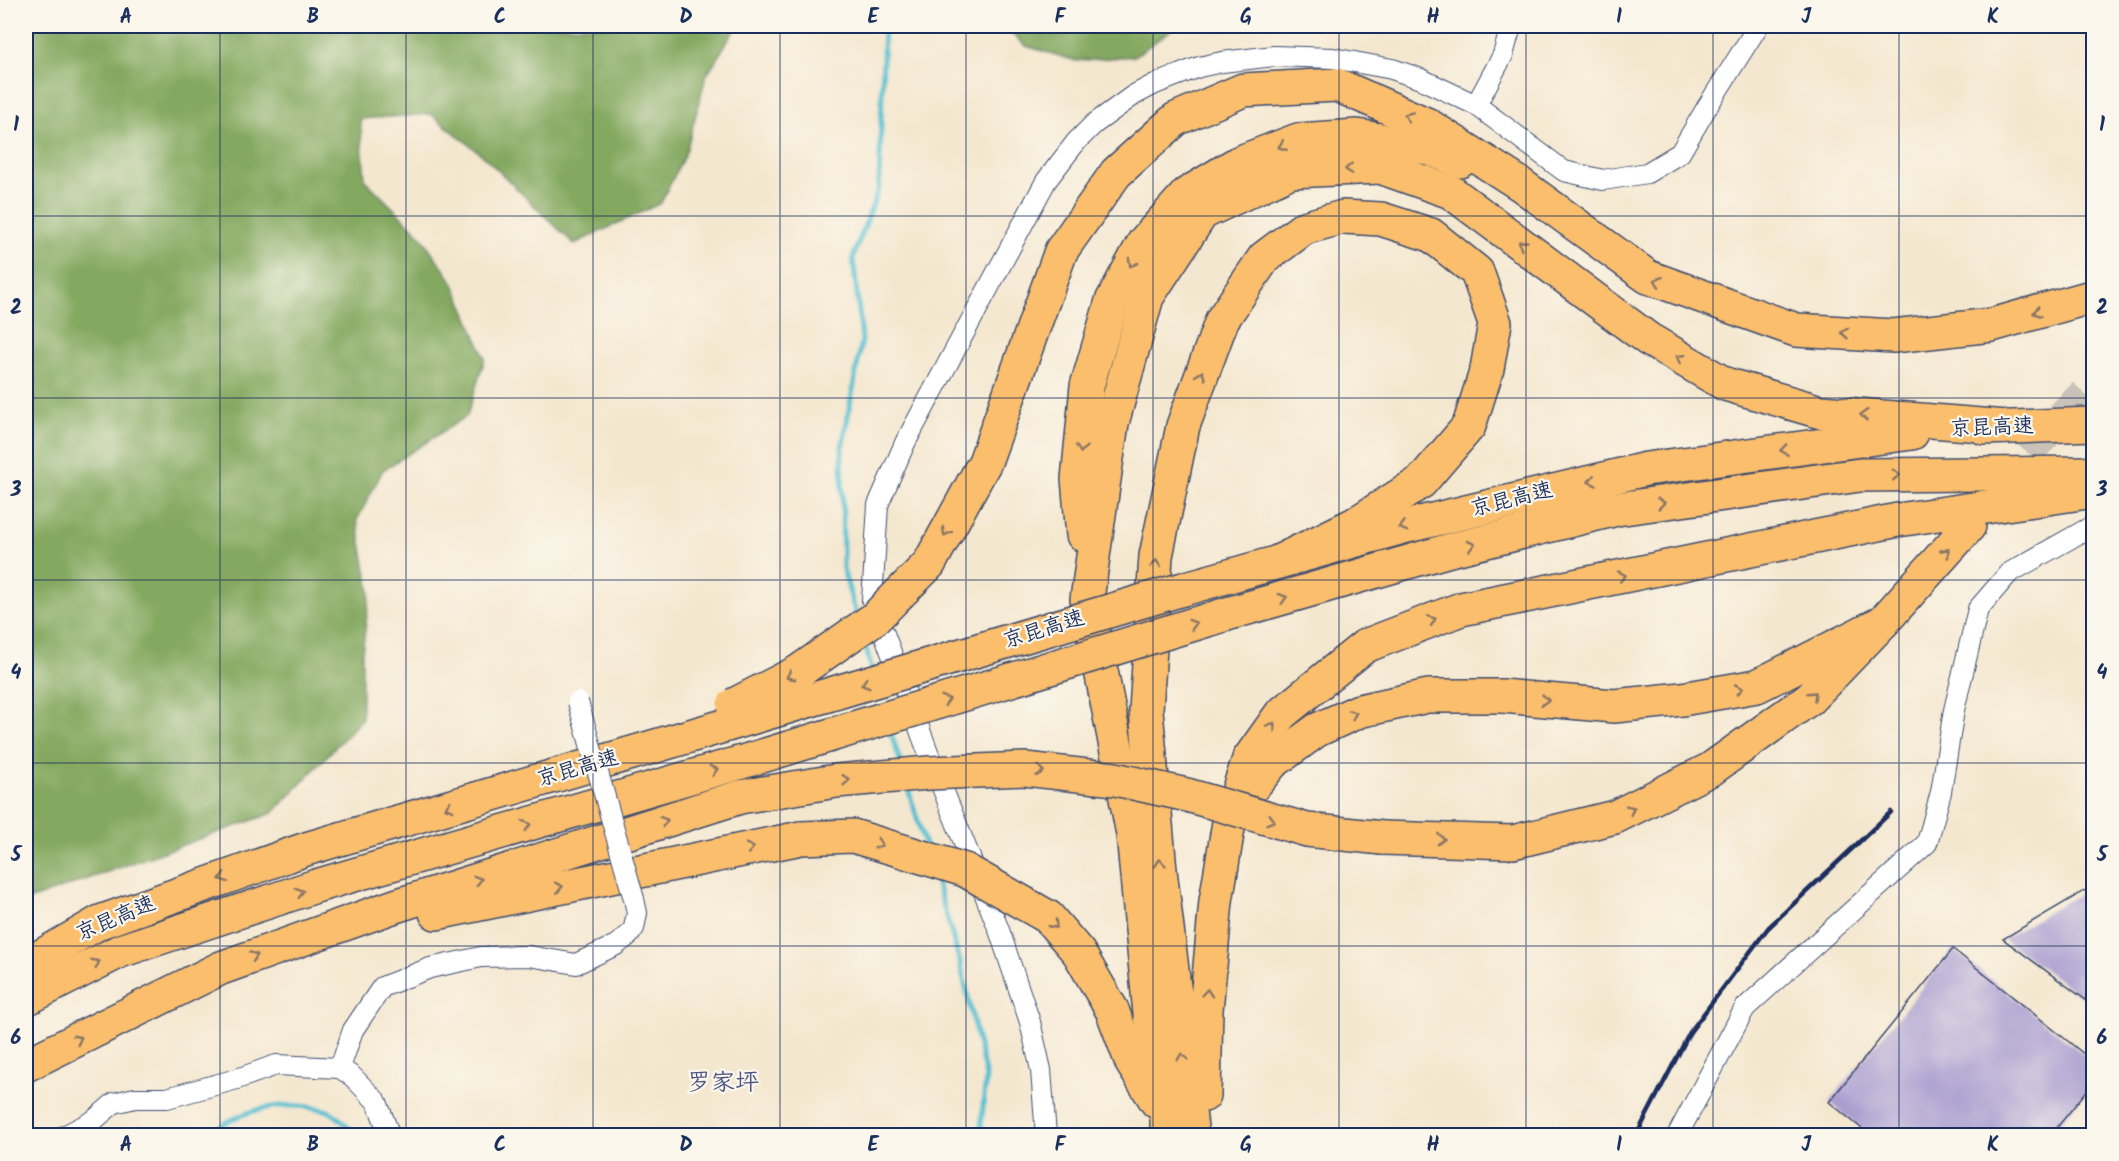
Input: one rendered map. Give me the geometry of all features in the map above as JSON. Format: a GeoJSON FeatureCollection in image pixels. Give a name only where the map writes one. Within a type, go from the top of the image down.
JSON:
{"type":"FeatureCollection","features":[{"type":"Feature","properties":{"kind":"highway"},"geometry":{"type":"LineString","coordinates":[[730,715],[798,672],[875,618],[928,564],[985,462],[1061,251],[1116,173],[1176,119],[1243,90],[1337,85],[1426,124],[1520,184],[1648,277],[1796,330],[1893,336],[1992,325],[2094,296]]}},
{"type":"Feature","properties":{"kind":"highway"},"geometry":{"type":"LineString","coordinates":[[1175,1130],[1153,1046],[1133,834],[1087,599],[1078,479],[1087,386],[1112,301],[1143,242],[1187,194],[1238,162],[1298,140],[1357,136],[1427,148],[1520,184]]}},
{"type":"Feature","properties":{"kind":"highway"},"geometry":{"type":"LineString","coordinates":[[1087,599],[1112,423],[1147,297],[1202,213],[1291,171],[1380,167],[1451,192],[1648,339],[1725,384],[1821,412],[2006,427]]}},
{"type":"Feature","properties":{"kind":"highway"},"geometry":{"type":"LineString","coordinates":[[1175,1130],[1160,870],[1146,710],[1156,556],[1183,426],[1221,320],[1264,258],[1304,228],[1342,217],[1381,219],[1431,235],[1477,272],[1494,323],[1487,369],[1469,426],[1421,482],[1355,524],[1278,562]]}},
{"type":"Feature","properties":{"kind":"highway","name":"京昆高速"},"geometry":{"type":"LineString","coordinates":[[26,965],[100,922],[295,853],[645,749],[730,715],[1399,528],[1646,469],[1929,430],[2094,424]]}},
{"type":"Feature","properties":{"kind":"highway","name":"京昆高速"},"geometry":{"type":"LineString","coordinates":[[26,999],[120,951],[316,886],[749,760],[1227,614],[1450,550],[1617,509],[1860,475],[2094,472]]}},
{"type":"Feature","properties":{"kind":"highway"},"geometry":{"type":"LineString","coordinates":[[1203,1136],[1207,999],[1216,901],[1230,816],[1249,759],[1281,714],[1365,646],[1461,609],[1898,520],[2094,491]]}},
{"type":"Feature","properties":{"kind":"highway"},"geometry":{"type":"LineString","coordinates":[[26,1065],[221,968],[395,906],[740,797],[788,789],[848,780],[929,773],[1025,769],[1115,779],[1187,795],[1307,830],[1382,837],[1513,842],[1615,817],[1711,769],[1810,698],[1883,622],[1969,526]]}},
{"type":"Feature","properties":{"kind":"highway"},"geometry":{"type":"LineString","coordinates":[[1230,816],[1272,763],[1317,729],[1359,711],[1428,696],[1502,696],[1614,706],[1682,699],[1757,686],[1883,622]]}},
{"type":"Feature","properties":{"kind":"highway"},"geometry":{"type":"LineString","coordinates":[[296,941],[801,837],[853,836],[965,870],[1048,918],[1079,953],[1112,1010],[1132,1063],[1175,1130]]}},
{"type":"Feature","properties":{"kind":"street"},"geometry":{"type":"LineString","coordinates":[[1476,105],[1503,54],[1511,26]]}},
{"type":"Feature","properties":{"kind":"street"},"geometry":{"type":"LineString","coordinates":[[1046,1136],[1041,1070],[1030,1022],[999,930],[928,752],[872,601],[878,505],[905,442],[1046,181],[1076,142],[1113,109],[1155,84],[1199,67],[1245,58],[1294,56],[1333,58],[1392,69],[1449,91],[1476,105],[1564,171],[1604,180],[1647,173],[1680,153],[1758,26]]}},
{"type":"Feature","properties":{"kind":"street"},"geometry":{"type":"LineString","coordinates":[[1677,1136],[1745,1008],[1927,843],[1941,792],[1954,710],[1978,609],[2009,573],[2094,525]]}},
{"type":"Feature","properties":{"kind":"street"},"geometry":{"type":"LineString","coordinates":[[340,1068],[352,1030],[382,987],[430,968],[482,957],[529,957],[576,964],[616,945],[634,928],[637,913],[634,899],[578,702]]}},
{"type":"Feature","properties":{"kind":"street"},"geometry":{"type":"LineString","coordinates":[[64,1136],[93,1121],[114,1103],[135,1098],[167,1098],[237,1079],[276,1065],[340,1068],[377,1102],[390,1136]]}},
{"type":"Feature","properties":{"kind":"green space"},"geometry":{"type":"Polygon","coordinates":[[[26,26],[737,26],[706,76],[686,152],[661,203],[574,244],[482,155],[431,114],[360,119],[365,180],[421,236],[454,284],[485,358],[467,416],[383,470],[357,520],[370,592],[362,653],[362,719],[273,813],[26,901],[26,26]]]}},
{"type":"Feature","properties":{"kind":"green space"},"geometry":{"type":"Polygon","coordinates":[[[1003,26],[1177,26],[1135,56],[1076,61],[1026,46],[1003,26]]]}},
{"type":"Feature","properties":{"kind":"building"},"geometry":{"type":"Polygon","coordinates":[[[2094,885],[2094,1006],[2003,939],[2094,885]]]}},
{"type":"Feature","properties":{"kind":"building"},"geometry":{"type":"Polygon","coordinates":[[[1953,949],[2094,1062],[2094,1082],[2050,1136],[1871,1136],[1829,1102],[1953,949]]]}},
{"type":"Feature","properties":{"kind":"waterway"},"geometry":{"type":"LineString","coordinates":[[857,618],[843,569],[842,448],[862,340],[853,257],[879,188],[884,26]]}},
{"type":"Feature","properties":{"kind":"waterway"},"geometry":{"type":"LineString","coordinates":[[864,641],[872,670]]}},
{"type":"Feature","properties":{"kind":"waterway"},"geometry":{"type":"LineString","coordinates":[[889,727],[901,764]]}},
{"type":"Feature","properties":{"kind":"waterway"},"geometry":{"type":"LineString","coordinates":[[907,785],[925,845]]}},
{"type":"Feature","properties":{"kind":"waterway"},"geometry":{"type":"LineString","coordinates":[[934,874],[960,962],[986,1077],[980,1136]]}},
{"type":"Feature","properties":{"kind":"waterway"},"geometry":{"type":"LineString","coordinates":[[207,1136],[242,1115],[282,1106],[318,1108],[330,1112],[342,1120],[356,1136]]}},
{"type":"Feature","properties":{"kind":"tunnel"},"geometry":{"type":"LineString","coordinates":[[1997,491],[2032,447],[2094,385]]}},
{"type":"Feature","properties":{"kind":"railway"},"geometry":{"type":"LineString","coordinates":[[1636,1136],[1690,1032],[1768,928],[1891,812]]}},
{"type":"Feature","properties":{"kind":"district","name":"罗家坪"},"geometry":{"type":"Point","coordinates":[723,1083]}}]}
